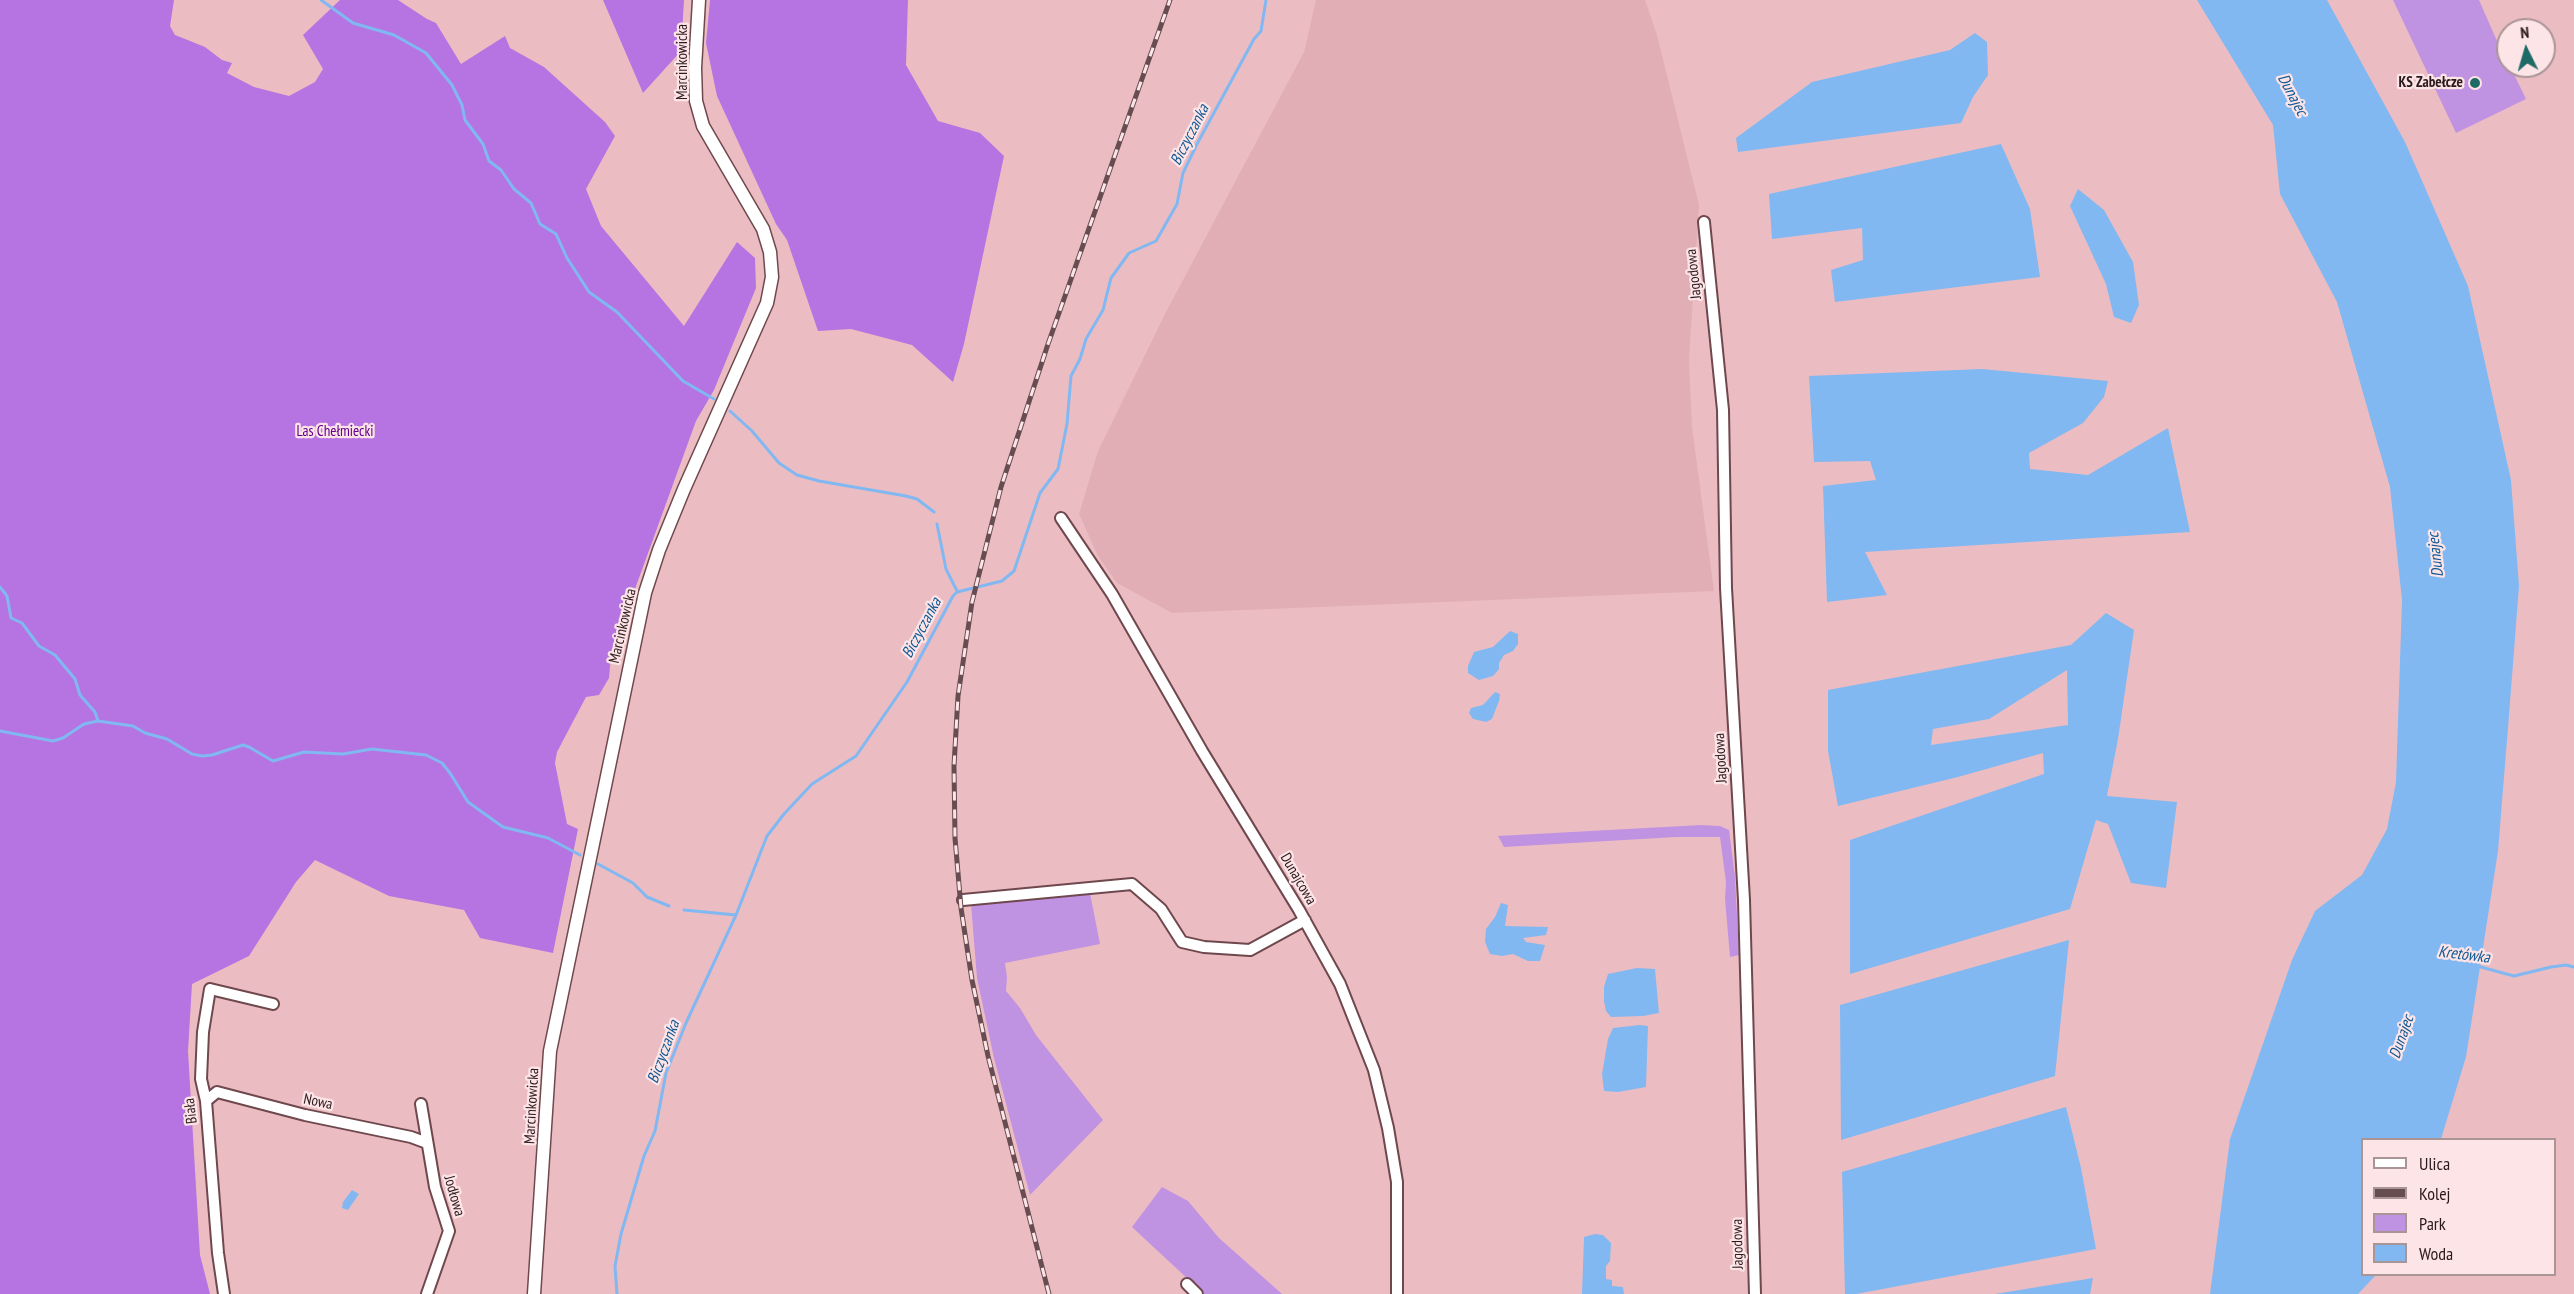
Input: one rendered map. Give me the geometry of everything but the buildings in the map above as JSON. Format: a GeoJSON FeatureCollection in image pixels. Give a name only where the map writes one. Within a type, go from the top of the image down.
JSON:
{"type":"FeatureCollection","features":[{"type":"Feature","properties":{"kind":"street","name":"Marcinkowicka"},"geometry":{"type":"LineString","coordinates":[[534,1294],[550,1051],[645,593],[659,549],[684,489],[766,303],[772,277],[770,252],[764,229],[703,126],[696,101],[695,68],[699,0]]}},
{"type":"Feature","properties":{"kind":"street","name":"Jagodowa"},"geometry":{"type":"LineString","coordinates":[[1704,222],[1723,410],[1726,588],[1744,900],[1755,1294]]}},
{"type":"Feature","properties":{"kind":"street","name":"Dunajcowa"},"geometry":{"type":"LineString","coordinates":[[1061,518],[1112,594],[1198,743],[1305,920],[1340,984],[1374,1070],[1385,1116],[1397,1182],[1397,1294]]}},
{"type":"Feature","properties":{"kind":"street"},"geometry":{"type":"LineString","coordinates":[[963,900],[1132,884],[1161,909],[1182,942],[1204,947],[1250,950],[1305,920]]}},
{"type":"Feature","properties":{"kind":"street","name":"Biała"},"geometry":{"type":"LineString","coordinates":[[225,1294],[218,1253],[206,1101],[201,1079],[201,1049],[210,989],[273,1004]]}},
{"type":"Feature","properties":{"kind":"street","name":"Nowa"},"geometry":{"type":"LineString","coordinates":[[206,1101],[217,1092],[306,1115],[411,1137],[427,1143]]}},
{"type":"Feature","properties":{"kind":"street","name":"Jodłowa"},"geometry":{"type":"LineString","coordinates":[[421,1104],[435,1186],[449,1231],[427,1294]]}},
{"type":"Feature","properties":{"kind":"street"},"geometry":{"type":"LineString","coordinates":[[1187,1284],[1197,1294]]}},
{"type":"Feature","properties":{"kind":"shaded area"},"geometry":{"type":"Polygon","coordinates":[[[1316,0],[1645,0],[1657,35],[1699,205],[1689,359],[1692,427],[1714,591],[1172,613],[1117,583],[1098,556],[1079,514],[1098,451],[1166,312],[1304,52],[1316,0]]]}},
{"type":"Feature","properties":{"kind":"green space","name":"Las Chełmiecki"},"geometry":{"type":"Polygon","coordinates":[[[0,0],[174,0],[170,26],[175,35],[205,47],[222,60],[232,63],[227,73],[254,87],[289,96],[315,82],[323,69],[303,35],[340,0],[398,0],[436,23],[461,64],[505,36],[510,48],[544,67],[605,122],[615,136],[586,189],[601,226],[684,326],[737,242],[755,258],[756,288],[714,390],[696,421],[611,655],[609,678],[599,695],[586,697],[557,752],[555,763],[567,824],[578,829],[553,953],[480,938],[464,910],[389,896],[315,860],[296,882],[249,956],[192,984],[188,1051],[200,1255],[210,1294],[0,1294],[0,0]]]}},
{"type":"Feature","properties":{"kind":"green space"},"geometry":{"type":"Polygon","coordinates":[[[603,0],[684,0],[681,51],[643,93],[603,0]]]}},
{"type":"Feature","properties":{"kind":"green space"},"geometry":{"type":"Polygon","coordinates":[[[710,0],[908,0],[906,65],[938,121],[980,133],[1004,156],[964,344],[953,382],[912,345],[851,329],[818,331],[787,240],[776,224],[717,96],[706,43],[710,0]]]}},
{"type":"Feature","properties":{"kind":"green space","name":"KS Zabełcze"},"geometry":{"type":"Polygon","coordinates":[[[2393,0],[2479,0],[2496,39],[2496,78],[2516,78],[2526,99],[2456,133],[2393,0]]]}},
{"type":"Feature","properties":{"kind":"green space"},"geometry":{"type":"Polygon","coordinates":[[[1701,825],[1720,826],[1729,830],[1735,877],[1739,955],[1730,957],[1725,899],[1726,882],[1720,837],[1676,837],[1504,847],[1498,836],[1701,825]]]}},
{"type":"Feature","properties":{"kind":"green space"},"geometry":{"type":"Polygon","coordinates":[[[1090,893],[1100,944],[1005,963],[1006,991],[1020,1008],[1036,1035],[1103,1120],[1030,1195],[994,1058],[977,978],[971,904],[1090,893]]]}},
{"type":"Feature","properties":{"kind":"green space"},"geometry":{"type":"Polygon","coordinates":[[[1162,1187],[1188,1201],[1219,1238],[1282,1294],[1204,1294],[1132,1227],[1162,1187]]]}},
{"type":"Feature","properties":{"kind":"water","name":"Dunajec"},"geometry":{"type":"Polygon","coordinates":[[[2197,0],[2327,0],[2405,142],[2468,286],[2511,480],[2519,586],[2498,851],[2466,1057],[2441,1138],[2361,1138],[2361,1276],[2375,1276],[2358,1294],[2210,1294],[2230,1139],[2292,960],[2315,911],[2362,875],[2387,829],[2396,782],[2402,600],[2390,487],[2337,302],[2280,194],[2273,125],[2197,0]]]}},
{"type":"Feature","properties":{"kind":"water"},"geometry":{"type":"Polygon","coordinates":[[[1975,33],[1987,42],[1988,75],[1973,97],[1961,123],[1738,152],[1736,138],[1812,82],[1950,50],[1975,33]]]}},
{"type":"Feature","properties":{"kind":"water"},"geometry":{"type":"Polygon","coordinates":[[[2001,144],[2030,209],[2040,277],[1835,302],[1831,270],[1863,260],[1862,228],[1772,239],[1769,194],[2001,144]]]}},
{"type":"Feature","properties":{"kind":"water"},"geometry":{"type":"Polygon","coordinates":[[[2078,189],[2104,210],[2133,262],[2139,305],[2131,323],[2114,317],[2106,284],[2070,206],[2078,189]]]}},
{"type":"Feature","properties":{"kind":"water"},"geometry":{"type":"Polygon","coordinates":[[[1982,369],[2108,381],[2104,397],[2083,423],[2029,453],[2030,469],[2088,475],[2168,428],[2190,532],[1865,552],[1887,595],[1827,602],[1823,486],[1876,480],[1870,461],[1814,462],[1809,376],[1982,369]]]}},
{"type":"Feature","properties":{"kind":"water"},"geometry":{"type":"Polygon","coordinates":[[[2106,613],[2134,630],[2107,796],[2177,802],[2166,888],[2131,883],[2108,824],[2096,820],[2070,909],[1850,974],[1850,840],[2044,774],[2043,753],[1958,777],[1838,806],[1828,751],[1828,690],[2071,645],[2106,613]],[[2067,670],[1989,719],[1933,729],[1931,745],[2068,725],[2067,670]]]}},
{"type":"Feature","properties":{"kind":"water"},"geometry":{"type":"Polygon","coordinates":[[[1510,631],[1518,634],[1518,644],[1513,651],[1504,655],[1499,663],[1499,669],[1493,676],[1479,680],[1468,673],[1468,666],[1474,652],[1493,647],[1510,631]]]}},
{"type":"Feature","properties":{"kind":"water"},"geometry":{"type":"Polygon","coordinates":[[[1495,692],[1500,694],[1492,719],[1486,722],[1473,719],[1469,713],[1471,708],[1483,705],[1495,692]]]}},
{"type":"Feature","properties":{"kind":"water"},"geometry":{"type":"Polygon","coordinates":[[[1501,903],[1508,905],[1505,926],[1548,927],[1546,935],[1523,938],[1526,942],[1545,945],[1540,961],[1528,961],[1513,954],[1502,956],[1490,954],[1485,942],[1486,929],[1501,903]]]}},
{"type":"Feature","properties":{"kind":"water"},"geometry":{"type":"Polygon","coordinates":[[[2069,940],[2055,1076],[1841,1140],[1840,1005],[2069,940]]]}},
{"type":"Feature","properties":{"kind":"water"},"geometry":{"type":"Polygon","coordinates":[[[1637,968],[1655,969],[1659,1013],[1611,1017],[1606,1011],[1604,1001],[1604,987],[1608,974],[1637,968]]]}},
{"type":"Feature","properties":{"kind":"water"},"geometry":{"type":"Polygon","coordinates":[[[1648,1026],[1646,1087],[1618,1092],[1604,1091],[1602,1074],[1608,1039],[1613,1028],[1648,1026]]]}},
{"type":"Feature","properties":{"kind":"water"},"geometry":{"type":"Polygon","coordinates":[[[2066,1107],[2081,1168],[2096,1249],[1856,1294],[1845,1294],[1842,1172],[2066,1107]]]}},
{"type":"Feature","properties":{"kind":"water"},"geometry":{"type":"Polygon","coordinates":[[[352,1190],[359,1194],[348,1210],[342,1208],[343,1202],[352,1190]]]}},
{"type":"Feature","properties":{"kind":"water"},"geometry":{"type":"Polygon","coordinates":[[[1595,1234],[1603,1235],[1611,1243],[1606,1279],[1612,1280],[1612,1286],[1623,1287],[1624,1294],[1582,1294],[1584,1237],[1595,1234]]]}},
{"type":"Feature","properties":{"kind":"water"},"geometry":{"type":"Polygon","coordinates":[[[2093,1278],[2090,1294],[1995,1294],[2093,1278]]]}},
{"type":"Feature","properties":{"kind":"waterway"},"geometry":{"type":"LineString","coordinates":[[321,0],[353,23],[394,35],[426,53],[452,85],[462,105],[465,120],[483,144],[489,161],[501,170],[514,189],[531,203],[540,224],[556,234],[567,258],[589,292],[617,312],[683,381],[714,399]]}},
{"type":"Feature","properties":{"kind":"waterway","name":"Biczyczanka"},"geometry":{"type":"LineString","coordinates":[[617,1294],[615,1266],[621,1234],[644,1156],[655,1131],[666,1073],[686,1023],[736,915],[767,836],[812,784],[856,756],[907,682],[953,596],[957,592],[1002,581],[1014,571],[1040,493],[1058,469],[1067,424],[1071,376],[1080,359],[1086,339],[1103,310],[1111,278],[1129,253],[1156,241],[1177,204],[1183,173],[1197,144],[1254,39],[1261,31],[1266,0]]}},
{"type":"Feature","properties":{"kind":"waterway"},"geometry":{"type":"LineString","coordinates":[[730,411],[752,431],[779,463],[797,475],[906,496],[917,499],[934,512]]}},
{"type":"Feature","properties":{"kind":"waterway"},"geometry":{"type":"LineString","coordinates":[[937,524],[946,569],[957,591]]}},
{"type":"Feature","properties":{"kind":"waterway"},"geometry":{"type":"LineString","coordinates":[[0,587],[7,596],[11,618],[22,623],[39,646],[55,655],[75,679],[80,695],[95,712],[98,721]]}},
{"type":"Feature","properties":{"kind":"waterway"},"geometry":{"type":"LineString","coordinates":[[0,731],[53,741],[63,738],[84,724],[98,721],[133,726],[145,733],[167,739],[192,754],[202,756],[243,745],[273,761],[304,752],[343,754],[372,749],[426,755],[442,763],[468,802],[503,827],[548,838],[580,855]]}},
{"type":"Feature","properties":{"kind":"waterway"},"geometry":{"type":"LineString","coordinates":[[598,864],[633,883],[647,897],[669,906]]}},
{"type":"Feature","properties":{"kind":"waterway"},"geometry":{"type":"LineString","coordinates":[[684,910],[736,915]]}},
{"type":"Feature","properties":{"kind":"waterway","name":"Kretówka"},"geometry":{"type":"LineString","coordinates":[[2477,966],[2514,976],[2551,967],[2566,965],[2574,967]]}},
{"type":"Feature","properties":{"kind":"railway"},"geometry":{"type":"LineString","coordinates":[[1049,1294],[988,1056],[972,980],[961,908],[955,838],[954,766],[958,696],[972,602],[1001,487],[1048,344],[1170,0]]}},
{"type":"Feature","properties":{"kind":"place","name":"KS Zabełcze"},"geometry":{"type":"Point","coordinates":[2475,83]}}]}
